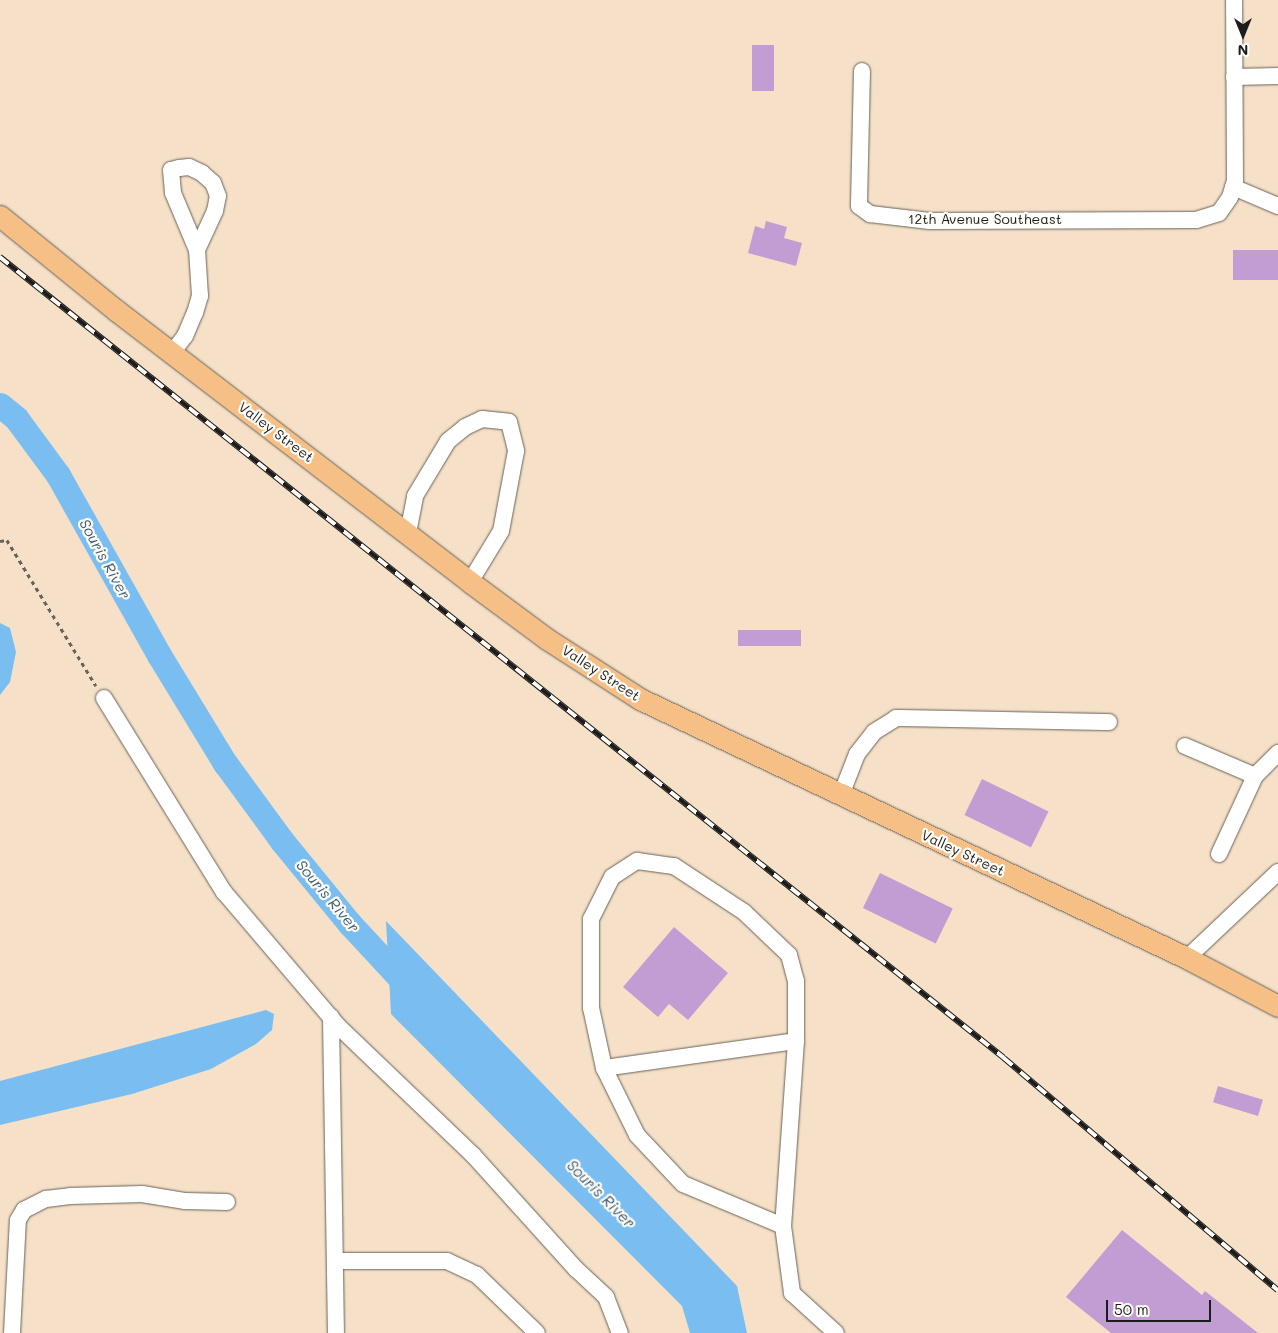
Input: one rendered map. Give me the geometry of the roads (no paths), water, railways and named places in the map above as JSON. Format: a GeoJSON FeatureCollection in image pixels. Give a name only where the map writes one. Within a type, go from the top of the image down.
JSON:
{"type":"FeatureCollection","features":[{"type":"Feature","properties":{"kind":"main road","name":"Valley Street"},"geometry":{"type":"LineString","coordinates":[[0,216],[172,353],[470,582],[547,639],[640,699],[1187,958],[1278,1006]]}},
{"type":"Feature","properties":{"kind":"street"},"geometry":{"type":"LineString","coordinates":[[1234,0],[1233,188],[1278,206]]}},
{"type":"Feature","properties":{"kind":"street","name":"12th Avenue Southeast"},"geometry":{"type":"LineString","coordinates":[[862,71],[859,206],[870,214],[930,221],[1196,220],[1219,213],[1233,188]]}},
{"type":"Feature","properties":{"kind":"street"},"geometry":{"type":"LineString","coordinates":[[1234,77],[1278,76]]}},
{"type":"Feature","properties":{"kind":"street"},"geometry":{"type":"LineString","coordinates":[[172,353],[185,336],[200,296],[197,250],[173,193],[171,170],[189,167],[202,173],[213,183],[218,196],[215,212],[197,250]]}},
{"type":"Feature","properties":{"kind":"street"},"geometry":{"type":"LineString","coordinates":[[408,533],[415,496],[448,441],[465,427],[482,419],[510,422],[516,451],[501,531],[470,582]]}},
{"type":"Feature","properties":{"kind":"street"},"geometry":{"type":"LineString","coordinates":[[104,698],[224,892],[331,1018],[474,1155],[576,1269],[606,1297],[620,1333]]}},
{"type":"Feature","properties":{"kind":"street"},"geometry":{"type":"LineString","coordinates":[[841,795],[857,754],[874,732],[896,718],[1109,722]]}},
{"type":"Feature","properties":{"kind":"street"},"geometry":{"type":"LineString","coordinates":[[1185,746],[1255,776]]}},
{"type":"Feature","properties":{"kind":"street"},"geometry":{"type":"LineString","coordinates":[[1219,854],[1255,776],[1278,753]]}},
{"type":"Feature","properties":{"kind":"street"},"geometry":{"type":"LineString","coordinates":[[783,1226],[683,1184],[638,1135],[604,1068],[591,1008],[591,919],[612,877],[637,861],[674,866],[744,912],[789,955],[796,981],[796,1041],[783,1226],[792,1293],[836,1333]]}},
{"type":"Feature","properties":{"kind":"street"},"geometry":{"type":"LineString","coordinates":[[1187,958],[1278,872]]}},
{"type":"Feature","properties":{"kind":"street"},"geometry":{"type":"LineString","coordinates":[[331,1018],[336,1333]]}},
{"type":"Feature","properties":{"kind":"street"},"geometry":{"type":"LineString","coordinates":[[604,1068],[796,1041]]}},
{"type":"Feature","properties":{"kind":"street"},"geometry":{"type":"LineString","coordinates":[[12,1333],[18,1220],[24,1210],[46,1199],[70,1196],[142,1194],[185,1201],[226,1202]]}},
{"type":"Feature","properties":{"kind":"street"},"geometry":{"type":"LineString","coordinates":[[336,1261],[447,1261],[477,1275],[537,1333]]}},
{"type":"Feature","properties":{"kind":"water"},"geometry":{"type":"Polygon","coordinates":[[[0,623],[10,628],[16,652],[10,682],[0,695],[0,623]]]}},
{"type":"Feature","properties":{"kind":"water"},"geometry":{"type":"Polygon","coordinates":[[[386,921],[737,1286],[747,1333],[690,1333],[682,1306],[391,1014],[386,921]]]}},
{"type":"Feature","properties":{"kind":"water"},"geometry":{"type":"Polygon","coordinates":[[[266,1010],[274,1014],[272,1030],[256,1044],[211,1069],[132,1094],[0,1125],[0,1081],[266,1010]]]}},
{"type":"Feature","properties":{"kind":"waterway","name":"Souris River"},"geometry":{"type":"LineString","coordinates":[[0,405],[16,418],[58,475],[159,655],[225,763],[282,841],[350,924],[412,991]]}},
{"type":"Feature","properties":{"kind":"railway"},"geometry":{"type":"LineString","coordinates":[[0,257],[1004,1058],[1278,1290]]}}]}
